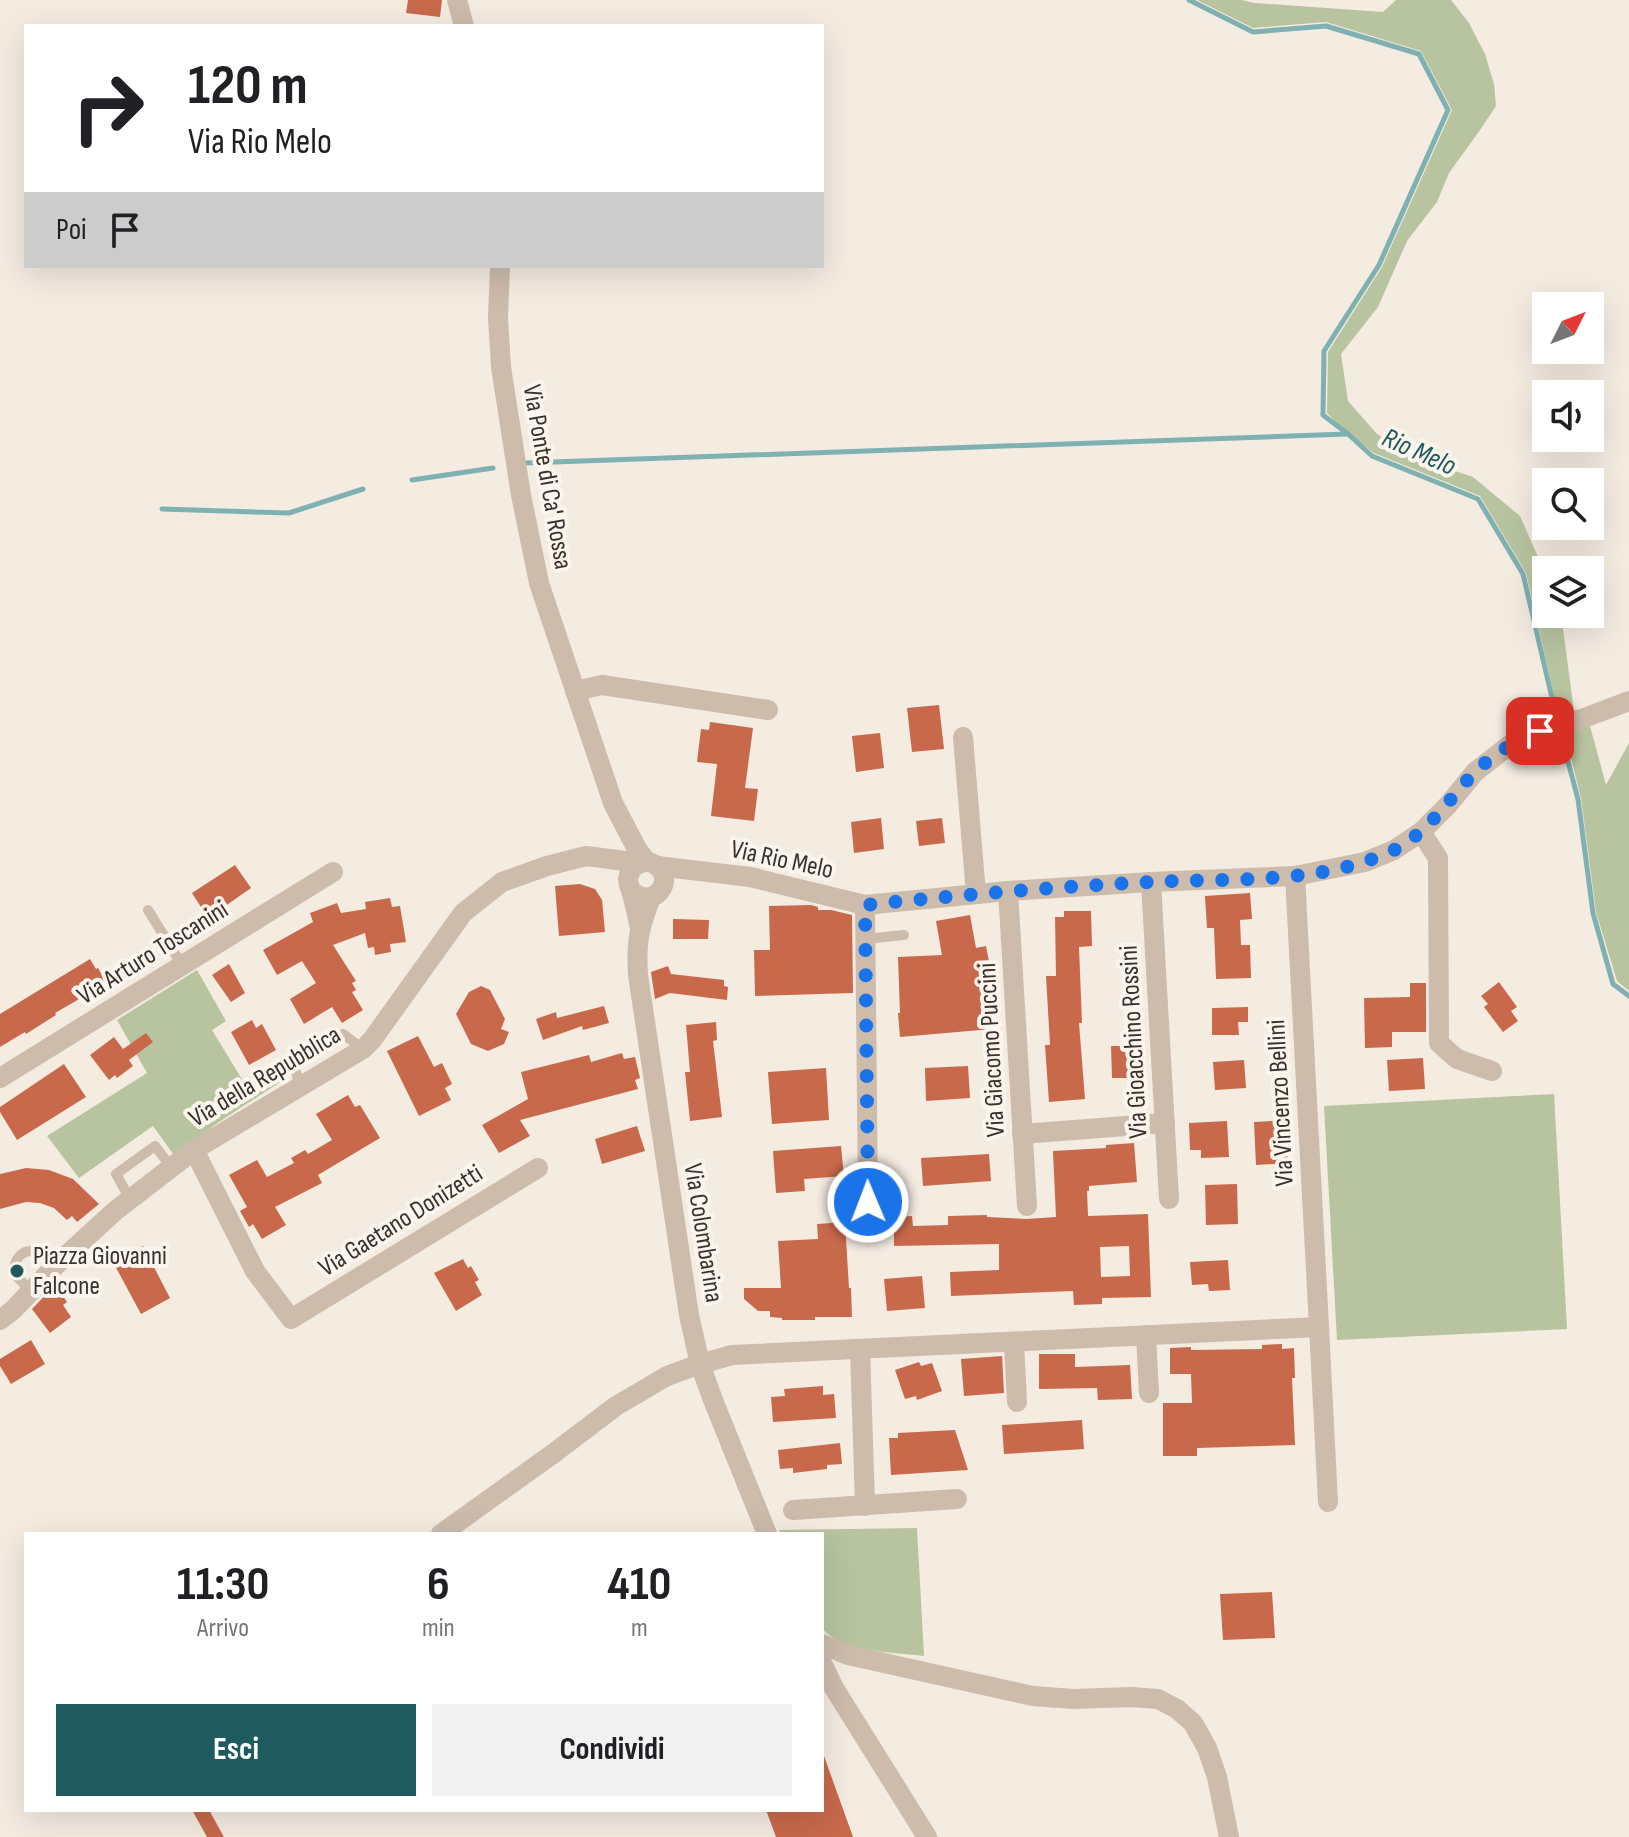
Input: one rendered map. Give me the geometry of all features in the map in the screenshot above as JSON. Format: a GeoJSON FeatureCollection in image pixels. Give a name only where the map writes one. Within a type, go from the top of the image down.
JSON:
{"type":"FeatureCollection","features":[{"type":"Feature","properties":{"kind":"street"},"geometry":{"type":"LineString","coordinates":[[457,0],[463,24]]}},
{"type":"Feature","properties":{"kind":"street","name":"Via Ponte di Ca' Rossa"},"geometry":{"type":"LineString","coordinates":[[500,268],[498,318],[501,367],[521,495],[539,583],[613,803],[637,849],[649,864]]}},
{"type":"Feature","properties":{"kind":"street"},"geometry":{"type":"LineString","coordinates":[[575,691],[602,685],[768,710]]}},
{"type":"Feature","properties":{"kind":"street","name":"Via Rio Melo"},"geometry":{"type":"LineString","coordinates":[[649,864],[750,877],[865,905],[1008,891],[1295,876],[1365,862],[1394,850],[1421,832],[1475,772],[1511,744],[1629,701]]}},
{"type":"Feature","properties":{"kind":"street"},"geometry":{"type":"LineString","coordinates":[[963,737],[976,894]]}},
{"type":"Feature","properties":{"kind":"street"},"geometry":{"type":"LineString","coordinates":[[1421,832],[1438,858],[1439,1043],[1457,1059],[1492,1071]]}},
{"type":"Feature","properties":{"kind":"street"},"geometry":{"type":"LineString","coordinates":[[586,856],[640,897],[656,894],[664,881],[661,870],[649,864],[632,869],[629,874],[630,887]]}},
{"type":"Feature","properties":{"kind":"street","name":"Via della Repubblica"},"geometry":{"type":"LineString","coordinates":[[0,1320],[56,1265],[171,1167],[194,1150],[363,1049],[463,913],[502,882],[586,856],[649,864]]}},
{"type":"Feature","properties":{"kind":"street","name":"Via Arturo Toscanini"},"geometry":{"type":"LineString","coordinates":[[0,1078],[333,872]]}},
{"type":"Feature","properties":{"kind":"street","name":"Via Rio Melo"},"geometry":{"type":"LineString","coordinates":[[656,894],[711,872]]}},
{"type":"Feature","properties":{"kind":"street","name":"Via Vincenzo Bellini"},"geometry":{"type":"LineString","coordinates":[[1295,876],[1328,1502]]}},
{"type":"Feature","properties":{"kind":"street","name":"Via Gioacchino Rossini"},"geometry":{"type":"LineString","coordinates":[[1151,882],[1169,1199]]}},
{"type":"Feature","properties":{"kind":"street","name":"Via Colombarina"},"geometry":{"type":"LineString","coordinates":[[630,887],[640,929]]}},
{"type":"Feature","properties":{"kind":"street","name":"Via Giacomo Puccini"},"geometry":{"type":"LineString","coordinates":[[1008,891],[1027,1206]]}},
{"type":"Feature","properties":{"kind":"street","name":"Via Colombarina"},"geometry":{"type":"LineString","coordinates":[[656,894],[640,929],[636,948],[642,1009],[689,1315],[700,1364],[766,1532]]}},
{"type":"Feature","properties":{"kind":"street"},"geometry":{"type":"LineString","coordinates":[[865,905],[868,1202]]}},
{"type":"Feature","properties":{"kind":"street"},"geometry":{"type":"LineString","coordinates":[[1022,1134],[1165,1123]]}},
{"type":"Feature","properties":{"kind":"street","name":"Via Gaetano Donizetti"},"geometry":{"type":"LineString","coordinates":[[194,1150],[255,1271],[291,1319],[538,1168]]}},
{"type":"Feature","properties":{"kind":"street"},"geometry":{"type":"LineString","coordinates":[[444,1532],[616,1406],[667,1376],[732,1355],[1319,1327]]}},
{"type":"Feature","properties":{"kind":"street"},"geometry":{"type":"LineString","coordinates":[[1146,1335],[1149,1393]]}},
{"type":"Feature","properties":{"kind":"street"},"geometry":{"type":"LineString","coordinates":[[1014,1342],[1017,1402]]}},
{"type":"Feature","properties":{"kind":"street"},"geometry":{"type":"LineString","coordinates":[[860,1349],[865,1506]]}},
{"type":"Feature","properties":{"kind":"street"},"geometry":{"type":"LineString","coordinates":[[793,1510],[957,1499]]}},
{"type":"Feature","properties":{"kind":"street"},"geometry":{"type":"LineString","coordinates":[[824,1645],[848,1655],[1033,1696],[1158,1699],[1177,1709],[1193,1723],[1207,1748],[1217,1777],[1229,1837]]}},
{"type":"Feature","properties":{"kind":"street"},"geometry":{"type":"LineString","coordinates":[[824,1667],[927,1837]]}},
{"type":"Feature","properties":{"kind":"lane"},"geometry":{"type":"LineString","coordinates":[[148,910],[182,965]]}},
{"type":"Feature","properties":{"kind":"lane"},"geometry":{"type":"LineString","coordinates":[[865,939],[904,935]]}},
{"type":"Feature","properties":{"kind":"lane"},"geometry":{"type":"LineString","coordinates":[[130,1199],[116,1174],[155,1146],[171,1167]]}},
{"type":"Feature","properties":{"kind":"lane"},"geometry":{"type":"LineString","coordinates":[[31,1291],[15,1275],[14,1263],[19,1256],[32,1251],[56,1265]]}},
{"type":"Feature","properties":{"kind":"green space"},"geometry":{"type":"Polygon","coordinates":[[[1197,0],[1242,0],[1383,12],[1396,0],[1451,0],[1469,23],[1485,54],[1494,84],[1496,106],[1449,173],[1437,202],[1407,241],[1378,307],[1341,354],[1348,401],[1377,434],[1416,458],[1473,477],[1520,516],[1538,556],[1532,556],[1532,599],[1526,573],[1480,496],[1374,453],[1327,413],[1328,352],[1382,267],[1452,110],[1421,51],[1326,22],[1253,28],[1197,0]]]}},
{"type":"Feature","properties":{"kind":"green space"},"geometry":{"type":"Polygon","coordinates":[[[1539,628],[1563,628],[1574,711],[1559,717],[1539,628]]]}},
{"type":"Feature","properties":{"kind":"green space"},"geometry":{"type":"Polygon","coordinates":[[[1590,726],[1606,785],[1629,743],[1629,991],[1617,981],[1596,912],[1581,798],[1565,734],[1590,726]]]}},
{"type":"Feature","properties":{"kind":"green space"},"geometry":{"type":"Polygon","coordinates":[[[197,970],[226,1021],[212,1030],[243,1081],[279,1062],[288,1077],[174,1155],[153,1126],[79,1178],[47,1136],[147,1073],[117,1020],[197,970]]]}},
{"type":"Feature","properties":{"kind":"green space"},"geometry":{"type":"Polygon","coordinates":[[[1554,1094],[1567,1329],[1337,1340],[1324,1106],[1554,1094]]]}},
{"type":"Feature","properties":{"kind":"green space"},"geometry":{"type":"Polygon","coordinates":[[[917,1528],[924,1656],[855,1647],[831,1636],[824,1630],[824,1532],[779,1530],[917,1528]]]}},
{"type":"Feature","properties":{"kind":"building"},"geometry":{"type":"Polygon","coordinates":[[[408,0],[442,0],[440,17],[406,13],[408,0]]]}},
{"type":"Feature","properties":{"kind":"building"},"geometry":{"type":"Polygon","coordinates":[[[939,705],[944,749],[912,752],[907,708],[939,705]]]}},
{"type":"Feature","properties":{"kind":"building"},"geometry":{"type":"Polygon","coordinates":[[[710,722],[753,728],[745,788],[758,789],[754,821],[711,816],[717,764],[697,762],[701,729],[709,730],[710,722]]]}},
{"type":"Feature","properties":{"kind":"building"},"geometry":{"type":"Polygon","coordinates":[[[880,733],[884,768],[856,772],[852,736],[880,733]]]}},
{"type":"Feature","properties":{"kind":"building"},"geometry":{"type":"Polygon","coordinates":[[[881,818],[884,849],[854,853],[851,822],[881,818]]]}},
{"type":"Feature","properties":{"kind":"building"},"geometry":{"type":"Polygon","coordinates":[[[942,818],[945,843],[919,846],[916,821],[942,818]]]}},
{"type":"Feature","properties":{"kind":"building"},"geometry":{"type":"Polygon","coordinates":[[[235,865],[251,888],[208,918],[192,893],[235,865]]]}},
{"type":"Feature","properties":{"kind":"building"},"geometry":{"type":"Polygon","coordinates":[[[580,884],[595,889],[602,900],[605,932],[559,936],[555,886],[580,884]]]}},
{"type":"Feature","properties":{"kind":"building"},"geometry":{"type":"Polygon","coordinates":[[[1250,893],[1252,919],[1240,920],[1241,945],[1250,945],[1251,978],[1216,979],[1214,928],[1207,928],[1205,896],[1250,893]]]}},
{"type":"Feature","properties":{"kind":"building"},"geometry":{"type":"Polygon","coordinates":[[[390,898],[392,907],[400,906],[406,942],[390,944],[391,952],[375,955],[374,947],[368,948],[365,933],[333,945],[356,981],[352,983],[356,990],[352,992],[363,1010],[342,1023],[332,1007],[304,1024],[290,999],[316,983],[302,961],[277,975],[263,950],[313,922],[310,913],[337,903],[341,913],[366,909],[365,902],[390,898]]]}},
{"type":"Feature","properties":{"kind":"building"},"geometry":{"type":"Polygon","coordinates":[[[769,906],[818,907],[818,910],[852,915],[853,993],[755,996],[754,950],[770,950],[769,906]]]}},
{"type":"Feature","properties":{"kind":"building"},"geometry":{"type":"Polygon","coordinates":[[[1064,911],[1091,911],[1092,946],[1079,947],[1082,1023],[1079,1023],[1085,1099],[1049,1102],[1045,1045],[1050,1045],[1046,976],[1056,976],[1055,917],[1064,917],[1064,911]]]}},
{"type":"Feature","properties":{"kind":"building"},"geometry":{"type":"Polygon","coordinates":[[[970,915],[976,948],[986,946],[991,972],[983,974],[992,1029],[900,1037],[898,957],[942,955],[936,921],[970,915]]]}},
{"type":"Feature","properties":{"kind":"building"},"geometry":{"type":"Polygon","coordinates":[[[673,919],[709,920],[708,939],[673,939],[673,919]]]}},
{"type":"Feature","properties":{"kind":"building"},"geometry":{"type":"Polygon","coordinates":[[[90,959],[107,983],[0,1047],[0,1014],[90,959]]]}},
{"type":"Feature","properties":{"kind":"building"},"geometry":{"type":"Polygon","coordinates":[[[229,964],[245,993],[231,1002],[212,975],[229,964]]]}},
{"type":"Feature","properties":{"kind":"building"},"geometry":{"type":"Polygon","coordinates":[[[668,966],[671,974],[724,980],[724,986],[728,987],[727,1000],[670,993],[655,999],[651,972],[668,966]]]}},
{"type":"Feature","properties":{"kind":"building"},"geometry":{"type":"Polygon","coordinates":[[[1499,982],[1517,1007],[1511,1011],[1518,1021],[1503,1032],[1484,1007],[1488,1004],[1481,996],[1499,982]]]}},
{"type":"Feature","properties":{"kind":"building"},"geometry":{"type":"Polygon","coordinates":[[[1410,983],[1426,983],[1426,1032],[1392,1032],[1392,1047],[1365,1048],[1364,998],[1410,997],[1410,983]]]}},
{"type":"Feature","properties":{"kind":"building"},"geometry":{"type":"Polygon","coordinates":[[[481,986],[490,990],[505,1019],[501,1029],[509,1032],[504,1044],[488,1051],[471,1044],[456,1014],[469,992],[481,986]]]}},
{"type":"Feature","properties":{"kind":"building"},"geometry":{"type":"Polygon","coordinates":[[[604,1006],[609,1023],[583,1030],[582,1026],[543,1040],[536,1019],[556,1012],[557,1018],[604,1006]]]}},
{"type":"Feature","properties":{"kind":"building"},"geometry":{"type":"Polygon","coordinates":[[[1248,1007],[1248,1022],[1238,1022],[1239,1035],[1212,1035],[1212,1008],[1248,1007]]]}},
{"type":"Feature","properties":{"kind":"building"},"geometry":{"type":"Polygon","coordinates":[[[252,1020],[256,1028],[262,1024],[276,1050],[249,1065],[231,1032],[252,1020]]]}},
{"type":"Feature","properties":{"kind":"building"},"geometry":{"type":"Polygon","coordinates":[[[716,1022],[717,1040],[713,1041],[722,1117],[690,1121],[685,1072],[690,1072],[686,1025],[716,1022]]]}},
{"type":"Feature","properties":{"kind":"building"},"geometry":{"type":"Polygon","coordinates":[[[146,1033],[153,1042],[129,1060],[133,1066],[117,1078],[115,1075],[109,1080],[90,1055],[114,1037],[123,1049],[146,1033]]]}},
{"type":"Feature","properties":{"kind":"building"},"geometry":{"type":"Polygon","coordinates":[[[418,1036],[434,1067],[442,1063],[452,1084],[445,1088],[451,1100],[419,1116],[387,1051],[418,1036]]]}},
{"type":"Feature","properties":{"kind":"building"},"geometry":{"type":"Polygon","coordinates":[[[1111,1046],[1142,1046],[1142,1078],[1112,1078],[1111,1046]]]}},
{"type":"Feature","properties":{"kind":"building"},"geometry":{"type":"Polygon","coordinates":[[[622,1053],[624,1059],[635,1057],[640,1078],[635,1080],[638,1089],[520,1120],[530,1136],[499,1153],[482,1125],[528,1099],[521,1072],[589,1055],[591,1062],[622,1053]]]}},
{"type":"Feature","properties":{"kind":"building"},"geometry":{"type":"Polygon","coordinates":[[[1423,1058],[1425,1089],[1389,1091],[1387,1060],[1423,1058]]]}},
{"type":"Feature","properties":{"kind":"building"},"geometry":{"type":"Polygon","coordinates":[[[1244,1060],[1246,1088],[1215,1090],[1213,1062],[1244,1060]]]}},
{"type":"Feature","properties":{"kind":"building"},"geometry":{"type":"Polygon","coordinates":[[[64,1064],[86,1097],[17,1140],[0,1107],[64,1064]]]}},
{"type":"Feature","properties":{"kind":"building"},"geometry":{"type":"Polygon","coordinates":[[[968,1066],[970,1098],[926,1101],[925,1068],[968,1066]]]}},
{"type":"Feature","properties":{"kind":"building"},"geometry":{"type":"Polygon","coordinates":[[[826,1068],[829,1120],[772,1124],[768,1072],[826,1068]]]}},
{"type":"Feature","properties":{"kind":"building"},"geometry":{"type":"Polygon","coordinates":[[[348,1095],[355,1107],[360,1105],[380,1138],[318,1175],[322,1183],[275,1207],[286,1225],[262,1239],[253,1224],[249,1227],[240,1211],[247,1207],[229,1175],[257,1160],[267,1177],[294,1163],[291,1158],[305,1150],[308,1154],[332,1140],[316,1114],[348,1095]]]}},
{"type":"Feature","properties":{"kind":"building"},"geometry":{"type":"Polygon","coordinates":[[[1286,1120],[1288,1163],[1256,1165],[1254,1122],[1286,1120]]]}},
{"type":"Feature","properties":{"kind":"building"},"geometry":{"type":"Polygon","coordinates":[[[1227,1121],[1229,1157],[1201,1158],[1201,1150],[1190,1150],[1189,1123],[1227,1121]]]}},
{"type":"Feature","properties":{"kind":"building"},"geometry":{"type":"Polygon","coordinates":[[[637,1126],[645,1151],[602,1164],[595,1139],[637,1126]]]}},
{"type":"Feature","properties":{"kind":"building"},"geometry":{"type":"Polygon","coordinates":[[[1134,1143],[1137,1182],[1089,1186],[1088,1216],[1148,1214],[1151,1297],[1102,1298],[1102,1304],[1074,1305],[1073,1291],[951,1296],[950,1272],[999,1270],[999,1244],[894,1246],[894,1217],[912,1216],[913,1226],[948,1225],[948,1216],[1056,1217],[1053,1151],[1106,1148],[1106,1145],[1134,1143]],[[1129,1246],[1100,1247],[1101,1277],[1130,1276],[1129,1246]]]}},
{"type":"Feature","properties":{"kind":"building"},"geometry":{"type":"Polygon","coordinates":[[[841,1146],[844,1176],[804,1179],[805,1191],[776,1193],[773,1151],[841,1146]]]}},
{"type":"Feature","properties":{"kind":"building"},"geometry":{"type":"Polygon","coordinates":[[[989,1154],[991,1181],[923,1186],[921,1158],[989,1154]]]}},
{"type":"Feature","properties":{"kind":"building"},"geometry":{"type":"Polygon","coordinates":[[[26,1168],[49,1170],[73,1179],[99,1204],[77,1222],[72,1216],[67,1220],[54,1208],[40,1203],[26,1202],[0,1209],[0,1174],[26,1168]]]}},
{"type":"Feature","properties":{"kind":"building"},"geometry":{"type":"Polygon","coordinates":[[[1237,1184],[1238,1224],[1206,1225],[1205,1185],[1237,1184]]]}},
{"type":"Feature","properties":{"kind":"building"},"geometry":{"type":"Polygon","coordinates":[[[845,1222],[852,1317],[782,1320],[770,1317],[770,1311],[758,1311],[744,1299],[744,1288],[781,1288],[778,1241],[818,1239],[817,1224],[845,1222]]]}},
{"type":"Feature","properties":{"kind":"building"},"geometry":{"type":"Polygon","coordinates":[[[143,1246],[170,1298],[141,1314],[113,1262],[143,1246]]]}},
{"type":"Feature","properties":{"kind":"building"},"geometry":{"type":"Polygon","coordinates":[[[463,1259],[479,1280],[475,1282],[482,1295],[456,1311],[434,1273],[463,1259]]]}},
{"type":"Feature","properties":{"kind":"building"},"geometry":{"type":"Polygon","coordinates":[[[1228,1260],[1230,1290],[1209,1291],[1208,1284],[1192,1285],[1190,1262],[1228,1260]]]}},
{"type":"Feature","properties":{"kind":"building"},"geometry":{"type":"Polygon","coordinates":[[[922,1276],[925,1308],[887,1311],[884,1279],[922,1276]]]}},
{"type":"Feature","properties":{"kind":"building"},"geometry":{"type":"Polygon","coordinates":[[[55,1285],[67,1302],[63,1305],[71,1317],[50,1333],[32,1309],[55,1285]]]}},
{"type":"Feature","properties":{"kind":"building"},"geometry":{"type":"Polygon","coordinates":[[[31,1340],[45,1364],[11,1384],[0,1366],[0,1359],[31,1340]]]}},
{"type":"Feature","properties":{"kind":"building"},"geometry":{"type":"Polygon","coordinates":[[[1282,1344],[1282,1349],[1294,1348],[1295,1445],[1197,1448],[1197,1456],[1163,1456],[1163,1403],[1192,1403],[1191,1374],[1170,1374],[1170,1348],[1262,1349],[1262,1345],[1282,1344]]]}},
{"type":"Feature","properties":{"kind":"building"},"geometry":{"type":"Polygon","coordinates":[[[1039,1354],[1075,1354],[1075,1367],[1130,1365],[1132,1399],[1098,1400],[1097,1388],[1039,1389],[1039,1354]]]}},
{"type":"Feature","properties":{"kind":"building"},"geometry":{"type":"Polygon","coordinates":[[[1002,1356],[1004,1393],[964,1396],[961,1359],[1002,1356]]]}},
{"type":"Feature","properties":{"kind":"building"},"geometry":{"type":"Polygon","coordinates":[[[919,1362],[921,1366],[932,1363],[942,1391],[917,1400],[916,1396],[905,1399],[895,1370],[919,1362]]]}},
{"type":"Feature","properties":{"kind":"building"},"geometry":{"type":"Polygon","coordinates":[[[823,1386],[823,1395],[834,1394],[836,1418],[773,1422],[771,1397],[785,1396],[784,1389],[823,1386]]]}},
{"type":"Feature","properties":{"kind":"building"},"geometry":{"type":"Polygon","coordinates":[[[1082,1420],[1084,1449],[1004,1454],[1002,1425],[1082,1420]]]}},
{"type":"Feature","properties":{"kind":"building"},"geometry":{"type":"Polygon","coordinates":[[[955,1430],[968,1470],[891,1475],[889,1438],[898,1438],[898,1433],[955,1430]]]}},
{"type":"Feature","properties":{"kind":"building"},"geometry":{"type":"Polygon","coordinates":[[[840,1443],[842,1464],[793,1473],[793,1468],[780,1469],[778,1450],[840,1443]]]}},
{"type":"Feature","properties":{"kind":"building"},"geometry":{"type":"Polygon","coordinates":[[[1272,1592],[1275,1638],[1223,1640],[1220,1594],[1272,1592]]]}},
{"type":"Feature","properties":{"kind":"building"},"geometry":{"type":"Polygon","coordinates":[[[824,1756],[853,1837],[776,1837],[767,1812],[824,1812],[824,1756]]]}},
{"type":"Feature","properties":{"kind":"building"},"geometry":{"type":"Polygon","coordinates":[[[193,1812],[210,1812],[224,1837],[207,1837],[193,1812]]]}},
{"type":"Feature","properties":{"kind":"waterway","name":"Rio Melo"},"geometry":{"type":"LineString","coordinates":[[1189,0],[1253,32],[1326,26],[1419,54],[1448,110],[1379,265],[1324,351],[1323,415],[1372,456],[1478,499],[1523,574],[1557,719]]}},
{"type":"Feature","properties":{"kind":"waterway"},"geometry":{"type":"LineString","coordinates":[[525,463],[1347,434]]}},
{"type":"Feature","properties":{"kind":"waterway"},"geometry":{"type":"LineString","coordinates":[[412,480],[493,468]]}},
{"type":"Feature","properties":{"kind":"waterway"},"geometry":{"type":"LineString","coordinates":[[162,509],[289,513],[363,489]]}},
{"type":"Feature","properties":{"kind":"waterway","name":"Rio Melo"},"geometry":{"type":"LineString","coordinates":[[1559,728],[1578,799],[1593,913],[1613,984],[1629,996]]}},
{"type":"Feature","properties":{"kind":"place","name":"Piazza Giovanni Falcone"},"geometry":{"type":"Point","coordinates":[17,1271]}},
{"type":"Feature","properties":{"kind":"route"},"geometry":{"type":"LineString","coordinates":[[868,1202],[865,905],[1008,891],[1295,876],[1365,862],[1394,850],[1421,832],[1475,772],[1511,744],[1540,731]]}}]}
